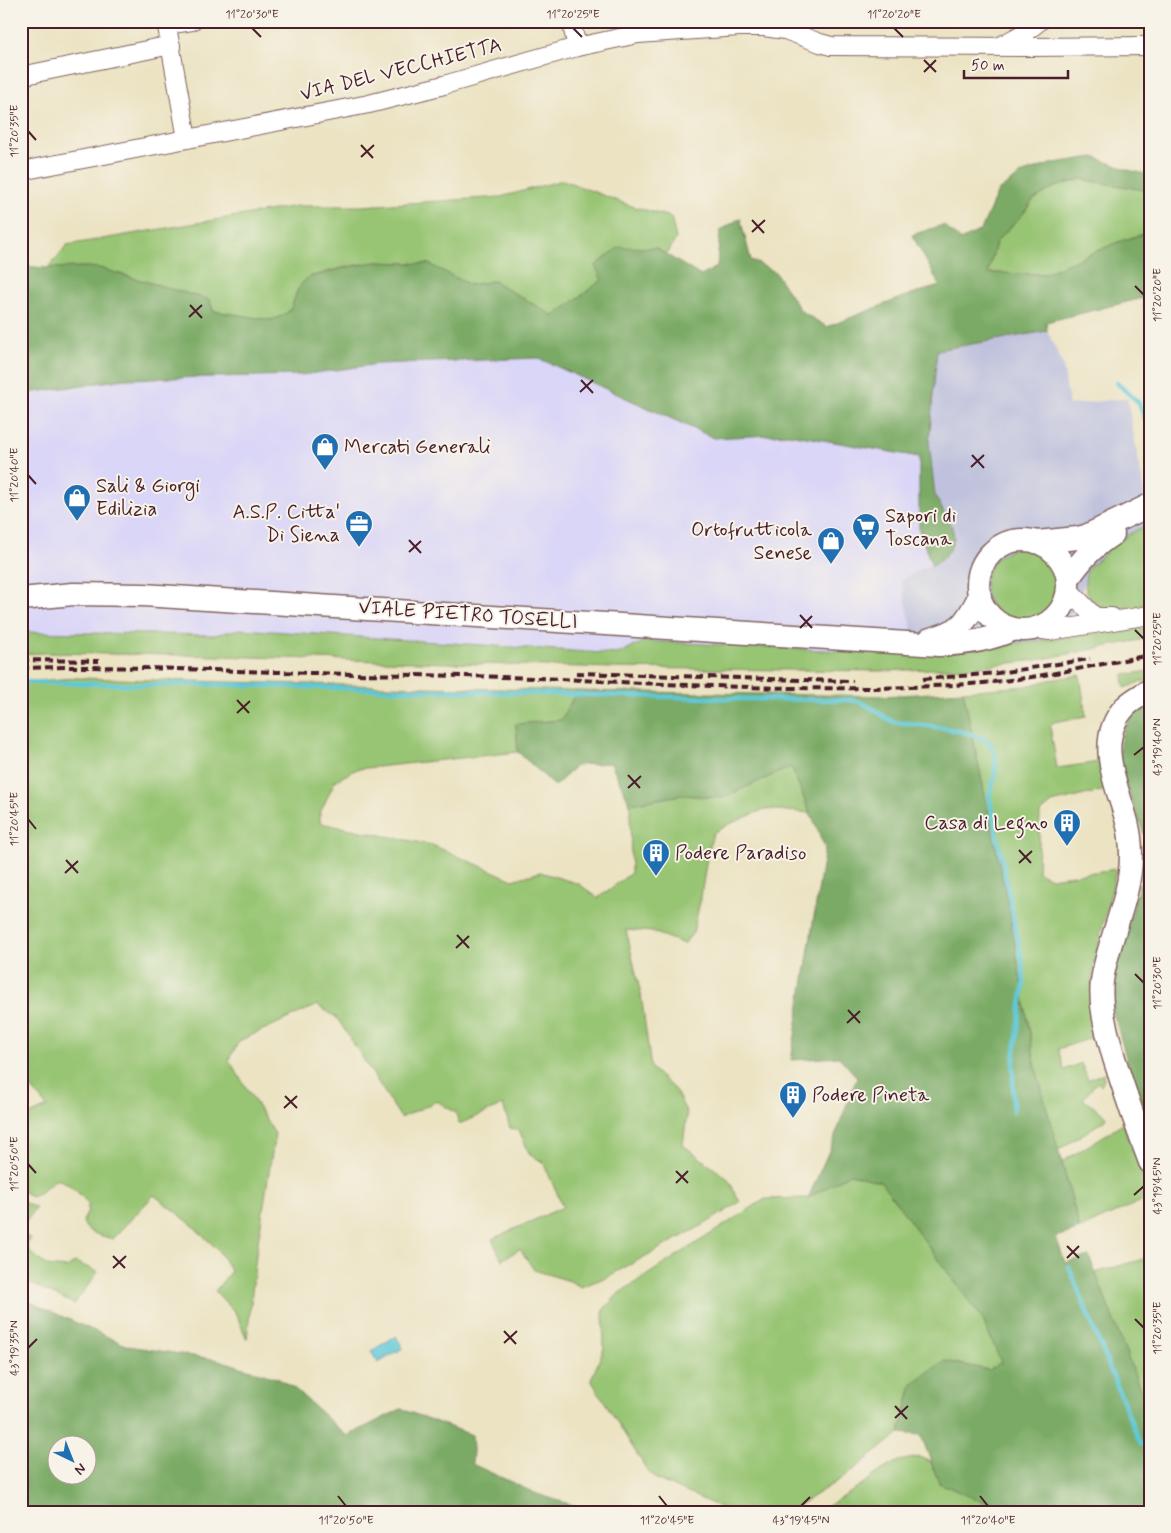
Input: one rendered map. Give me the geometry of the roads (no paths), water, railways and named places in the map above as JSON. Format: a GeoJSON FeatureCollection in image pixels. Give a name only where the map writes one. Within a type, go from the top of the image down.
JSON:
{"type":"FeatureCollection","features":[{"type":"Feature","properties":{"kind":"main road","name":"VIALE PIETRO TOSELLI"},"geometry":{"type":"LineString","coordinates":[[915,643],[956,630],[968,618],[980,596],[978,580],[984,562],[997,548],[1010,541],[1027,539],[1037,542],[1086,536],[1150,505]]}},
{"type":"Feature","properties":{"kind":"main road","name":"VIALE PIETRO TOSELLI"},"geometry":{"type":"LineString","coordinates":[[21,599],[80,594],[143,595],[939,645],[954,644],[995,637],[1012,630],[1020,631],[1035,628],[1051,620],[1065,600],[1068,584],[1087,553],[1121,529],[1150,516]]}},
{"type":"Feature","properties":{"kind":"main road"},"geometry":{"type":"LineString","coordinates":[[1037,542],[1050,548],[1058,556],[1065,568],[1068,584]]}},
{"type":"Feature","properties":{"kind":"main road"},"geometry":{"type":"LineString","coordinates":[[980,596],[983,605],[991,617],[999,624],[1012,630]]}},
{"type":"Feature","properties":{"kind":"main road"},"geometry":{"type":"LineString","coordinates":[[1150,690],[1124,708],[1116,721],[1110,741],[1111,768],[1128,823],[1131,857],[1122,906],[1105,968],[1102,995],[1105,1022],[1118,1072],[1150,1162]]}},
{"type":"Feature","properties":{"kind":"street"},"geometry":{"type":"LineString","coordinates":[[187,139],[166,23],[192,21]]}},
{"type":"Feature","properties":{"kind":"street"},"geometry":{"type":"LineString","coordinates":[[571,21],[577,47]]}},
{"type":"Feature","properties":{"kind":"street"},"geometry":{"type":"LineString","coordinates":[[999,47],[1026,32],[1040,21]]}},
{"type":"Feature","properties":{"kind":"street","name":"VIA DEL VECCHIETTA"},"geometry":{"type":"LineString","coordinates":[[21,171],[369,104],[444,85],[637,28],[739,24],[785,30],[831,46],[1150,46]]}},
{"type":"Feature","properties":{"kind":"street"},"geometry":{"type":"LineString","coordinates":[[21,76],[171,45]]}},
{"type":"Feature","properties":{"kind":"street"},"geometry":{"type":"LineString","coordinates":[[1068,584],[1093,615],[1098,617],[1144,616]]}},
{"type":"Feature","properties":{"kind":"street"},"geometry":{"type":"LineString","coordinates":[[1035,628],[1050,631],[1144,616]]}},
{"type":"Feature","properties":{"kind":"water"},"geometry":{"type":"Polygon","coordinates":[[[396,1336],[403,1348],[378,1363],[371,1351],[396,1336]]]}},
{"type":"Feature","properties":{"kind":"waterway"},"geometry":{"type":"LineString","coordinates":[[1117,383],[1138,402],[1148,426],[1150,447]]}},
{"type":"Feature","properties":{"kind":"waterway"},"geometry":{"type":"LineString","coordinates":[[21,682],[149,685],[196,684],[746,699],[851,700],[869,706],[894,722],[946,728],[975,735],[985,740],[994,752],[996,764],[995,777],[989,795],[1022,961],[1024,983],[1013,1067],[1013,1111]]}},
{"type":"Feature","properties":{"kind":"waterway"},"geometry":{"type":"LineString","coordinates":[[1069,1267],[1139,1441],[1150,1450]]}},
{"type":"Feature","properties":{"kind":"railway"},"geometry":{"type":"LineString","coordinates":[[21,668],[149,668],[526,678],[766,688],[868,688],[993,682],[1060,672],[1150,655]]}},
{"type":"Feature","properties":{"kind":"railway"},"geometry":{"type":"LineString","coordinates":[[923,679],[998,673],[1090,659]]}},
{"type":"Feature","properties":{"kind":"railway"},"geometry":{"type":"LineString","coordinates":[[21,660],[99,661]]}},
{"type":"Feature","properties":{"kind":"railway"},"geometry":{"type":"LineString","coordinates":[[576,673],[853,681]]}},
{"type":"Feature","properties":{"kind":"place","name":"Mercati Generali"},"geometry":{"type":"Point","coordinates":[325,471]}},
{"type":"Feature","properties":{"kind":"place","name":"Sali & Giorgi Edilizia"},"geometry":{"type":"Point","coordinates":[77,522]}},
{"type":"Feature","properties":{"kind":"place","name":"A.S.P. Citta' Di Siena"},"geometry":{"type":"Point","coordinates":[359,548]}},
{"type":"Feature","properties":{"kind":"place","name":"Sapori di Toscana"},"geometry":{"type":"Point","coordinates":[866,551]}},
{"type":"Feature","properties":{"kind":"place","name":"Ortofrutticola Senese"},"geometry":{"type":"Point","coordinates":[831,565]}},
{"type":"Feature","properties":{"kind":"place","name":"Casa di Legno"},"geometry":{"type":"Point","coordinates":[1067,847]}},
{"type":"Feature","properties":{"kind":"place","name":"Podere Paradiso"},"geometry":{"type":"Point","coordinates":[656,877]}},
{"type":"Feature","properties":{"kind":"place","name":"Podere Pineta"},"geometry":{"type":"Point","coordinates":[793,1119]}}]}
